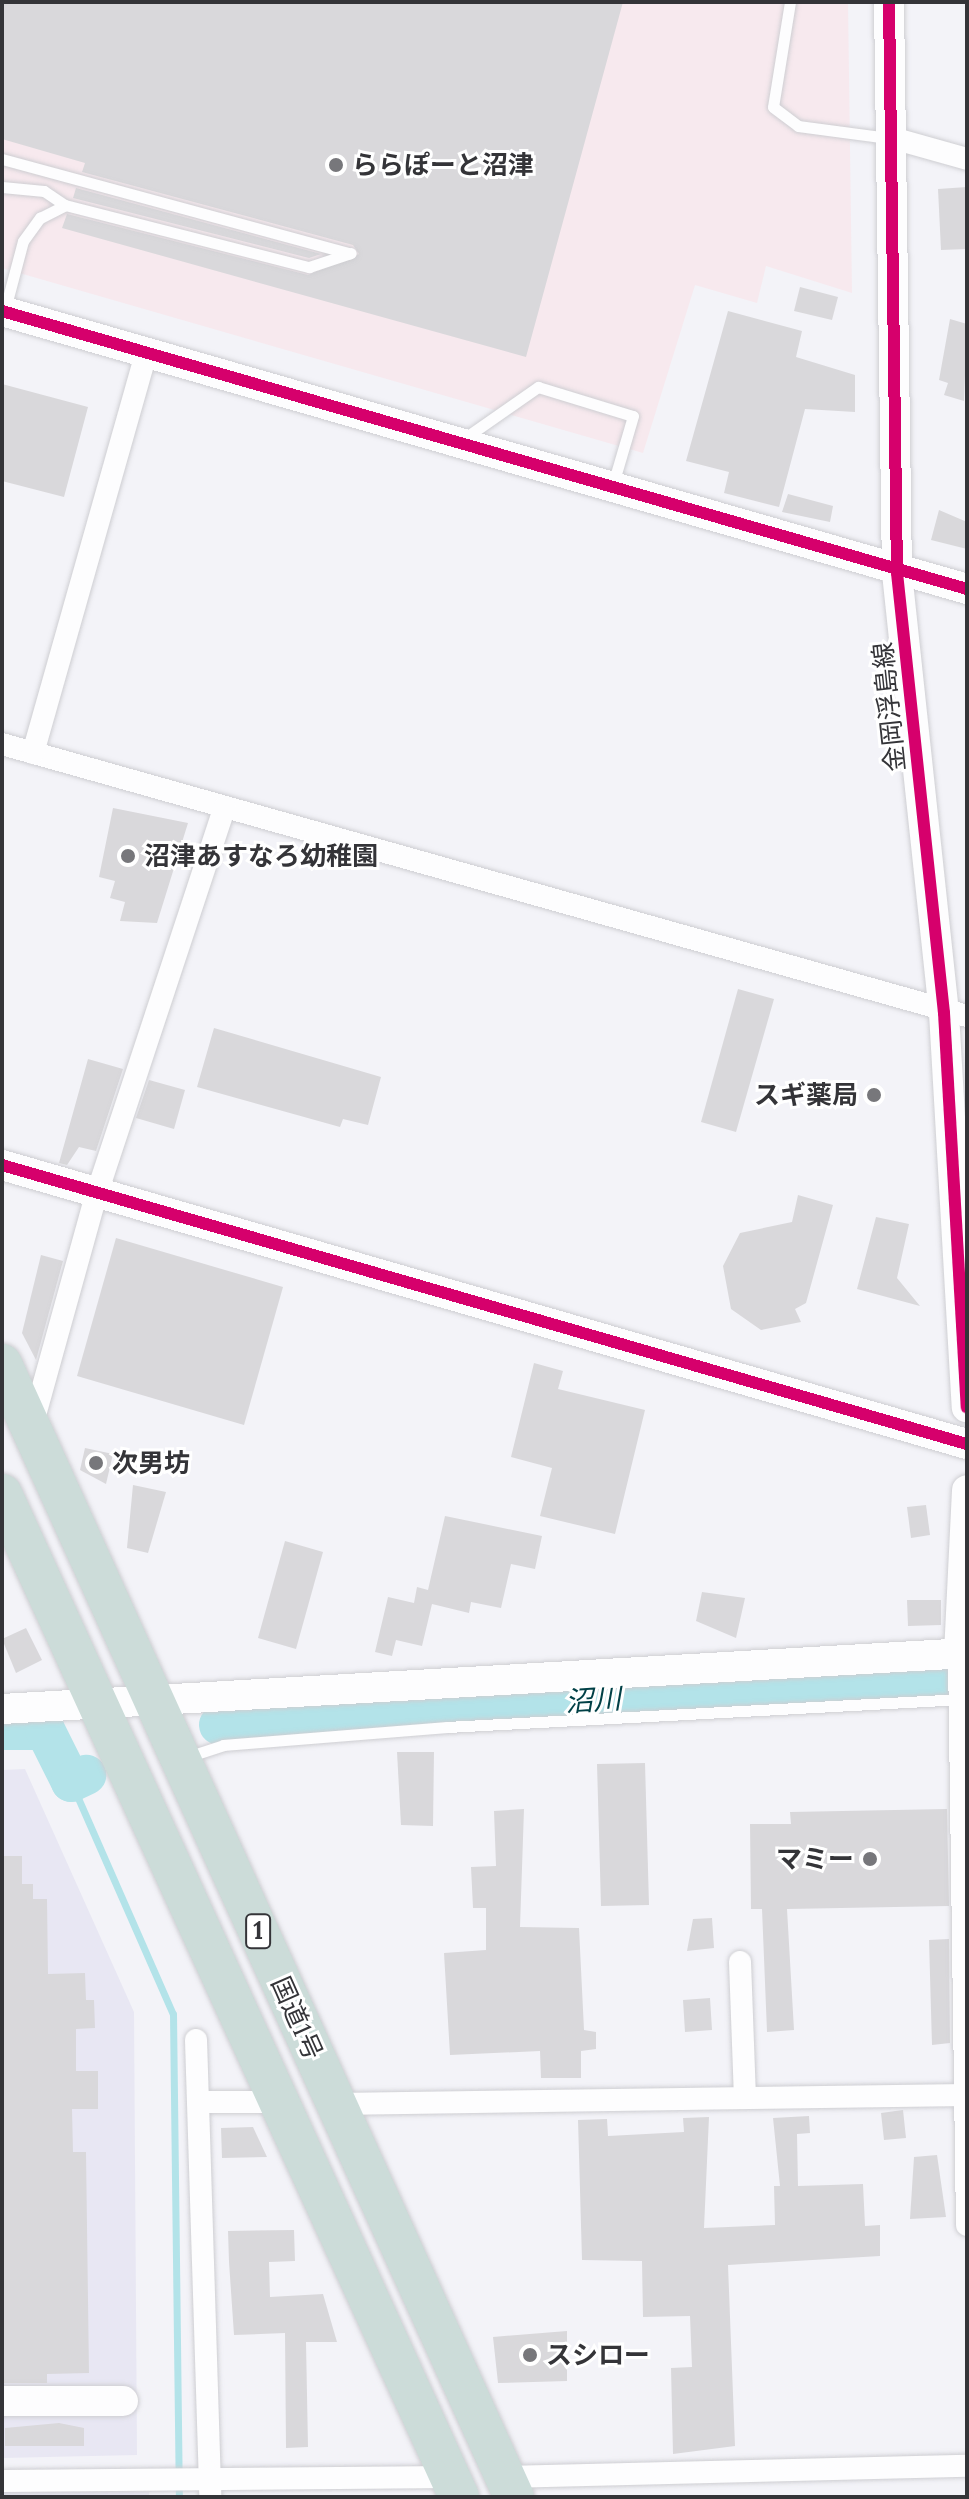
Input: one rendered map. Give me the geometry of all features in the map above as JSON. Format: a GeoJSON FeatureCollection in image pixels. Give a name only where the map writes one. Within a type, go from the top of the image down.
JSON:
{"type":"FeatureCollection","features":[{"type":"Feature","properties":{"kind":"highway","name":"国道1号"},"geometry":{"type":"LineString","coordinates":[[2,1364],[510,2487]]}},
{"type":"Feature","properties":{"kind":"highway","name":"国道1号"},"geometry":{"type":"LineString","coordinates":[[2,1494],[454,2487]]}},
{"type":"Feature","properties":{"kind":"street","name":"金岡浮島線"},"geometry":{"type":"LineString","coordinates":[[889,2],[896,139],[897,573],[956,1014],[967,1407]]}},
{"type":"Feature","properties":{"kind":"street"},"geometry":{"type":"LineString","coordinates":[[896,139],[967,159]]}},
{"type":"Feature","properties":{"kind":"street"},"geometry":{"type":"LineString","coordinates":[[3,312],[147,351],[897,573],[967,589]]}},
{"type":"Feature","properties":{"kind":"street"},"geometry":{"type":"LineString","coordinates":[[33,753],[147,351]]}},
{"type":"Feature","properties":{"kind":"street"},"geometry":{"type":"LineString","coordinates":[[2,744],[956,1014]]}},
{"type":"Feature","properties":{"kind":"street"},"geometry":{"type":"LineString","coordinates":[[32,1428],[96,1196],[224,808]]}},
{"type":"Feature","properties":{"kind":"street"},"geometry":{"type":"LineString","coordinates":[[2,1165],[96,1196],[967,1444]]}},
{"type":"Feature","properties":{"kind":"street"},"geometry":{"type":"LineString","coordinates":[[967,1490],[963,1653],[967,2225]]}},
{"type":"Feature","properties":{"kind":"street"},"geometry":{"type":"LineString","coordinates":[[2,1709],[963,1653]]}},
{"type":"Feature","properties":{"kind":"street"},"geometry":{"type":"LineString","coordinates":[[740,1962],[745,2098]]}},
{"type":"Feature","properties":{"kind":"street"},"geometry":{"type":"LineString","coordinates":[[196,2040],[210,2488]]}},
{"type":"Feature","properties":{"kind":"street"},"geometry":{"type":"LineString","coordinates":[[336,2104],[966,2094]]}},
{"type":"Feature","properties":{"kind":"street"},"geometry":{"type":"LineString","coordinates":[[198,2102],[280,2102]]}},
{"type":"Feature","properties":{"kind":"street"},"geometry":{"type":"LineString","coordinates":[[2,2401],[123,2401]]}},
{"type":"Feature","properties":{"kind":"street"},"geometry":{"type":"LineString","coordinates":[[510,2487],[967,2466]]}},
{"type":"Feature","properties":{"kind":"street"},"geometry":{"type":"LineString","coordinates":[[2,2481],[210,2488],[454,2487]]}},
{"type":"Feature","properties":{"kind":"lane"},"geometry":{"type":"LineString","coordinates":[[790,2],[773,107],[798,126],[896,139]]}},
{"type":"Feature","properties":{"kind":"lane"},"geometry":{"type":"LineString","coordinates":[[2,159],[351,253],[309,267],[65,205],[44,191],[2,187]]}},
{"type":"Feature","properties":{"kind":"lane"},"geometry":{"type":"LineString","coordinates":[[3,312],[23,241],[40,218],[65,205]]}},
{"type":"Feature","properties":{"kind":"lane"},"geometry":{"type":"LineString","coordinates":[[458,443],[538,387],[633,416],[612,489]]}},
{"type":"Feature","properties":{"kind":"lane"},"geometry":{"type":"LineString","coordinates":[[182,1760],[223,1745],[447,1727],[964,1699]]}},
{"type":"Feature","properties":{"kind":"shaded area","name":"ららぽーと沼津"},"geometry":{"type":"Polygon","coordinates":[[[2,2],[848,2],[852,293],[766,266],[757,303],[695,285],[643,453],[2,268],[2,2]]]}},
{"type":"Feature","properties":{"kind":"shaded area"},"geometry":{"type":"Polygon","coordinates":[[[25,1769],[134,2012],[137,2455],[2,2458],[2,1770],[25,1769]]]}},
{"type":"Feature","properties":{"kind":"shaded area"},"geometry":{"type":"Polygon","coordinates":[[[2,2491],[149,2492],[149,2497],[2,2497],[2,2491]]]}},
{"type":"Feature","properties":{"kind":"building","name":"ららぽーと沼津"},"geometry":{"type":"Polygon","coordinates":[[[2,2],[623,2],[526,357],[62,228],[67,214],[308,275],[359,254],[353,245],[82,172],[85,163],[2,139],[2,2]]]}},
{"type":"Feature","properties":{"kind":"building"},"geometry":{"type":"Polygon","coordinates":[[[967,187],[967,249],[941,250],[938,189],[967,187]]]}},
{"type":"Feature","properties":{"kind":"building"},"geometry":{"type":"Polygon","coordinates":[[[76,188],[321,254],[309,258],[73,198],[76,188]]]}},
{"type":"Feature","properties":{"kind":"building"},"geometry":{"type":"Polygon","coordinates":[[[800,287],[838,297],[832,320],[794,311],[800,287]]]}},
{"type":"Feature","properties":{"kind":"building"},"geometry":{"type":"Polygon","coordinates":[[[728,311],[802,331],[796,357],[855,375],[855,412],[805,409],[779,507],[724,493],[729,472],[686,461],[728,311]]]}},
{"type":"Feature","properties":{"kind":"building"},"geometry":{"type":"Polygon","coordinates":[[[950,319],[967,324],[964,401],[944,395],[948,383],[939,380],[950,319]]]}},
{"type":"Feature","properties":{"kind":"building"},"geometry":{"type":"Polygon","coordinates":[[[2,384],[88,407],[64,497],[2,481],[2,384]]]}},
{"type":"Feature","properties":{"kind":"building"},"geometry":{"type":"Polygon","coordinates":[[[788,494],[833,506],[830,522],[782,512],[788,494]]]}},
{"type":"Feature","properties":{"kind":"building"},"geometry":{"type":"Polygon","coordinates":[[[939,510],[967,522],[967,549],[931,540],[939,510]]]}},
{"type":"Feature","properties":{"kind":"building"},"geometry":{"type":"Polygon","coordinates":[[[113,808],[188,823],[157,923],[120,921],[125,902],[110,898],[115,881],[99,877],[113,808]]]}},
{"type":"Feature","properties":{"kind":"building"},"geometry":{"type":"Polygon","coordinates":[[[738,989],[774,999],[736,1132],[701,1122],[738,989]]]}},
{"type":"Feature","properties":{"kind":"building"},"geometry":{"type":"Polygon","coordinates":[[[214,1028],[381,1077],[368,1125],[343,1119],[340,1127],[197,1087],[214,1028]]]}},
{"type":"Feature","properties":{"kind":"building"},"geometry":{"type":"Polygon","coordinates":[[[88,1059],[123,1069],[96,1151],[79,1147],[67,1165],[59,1163],[88,1059]]]}},
{"type":"Feature","properties":{"kind":"building"},"geometry":{"type":"Polygon","coordinates":[[[149,1080],[185,1090],[174,1129],[136,1118],[149,1080]]]}},
{"type":"Feature","properties":{"kind":"building"},"geometry":{"type":"Polygon","coordinates":[[[798,1195],[833,1205],[806,1303],[795,1309],[801,1322],[761,1330],[731,1309],[723,1266],[740,1233],[792,1222],[798,1195]]]}},
{"type":"Feature","properties":{"kind":"building"},"geometry":{"type":"Polygon","coordinates":[[[876,1217],[909,1224],[897,1278],[920,1306],[857,1289],[876,1217]]]}},
{"type":"Feature","properties":{"kind":"building"},"geometry":{"type":"Polygon","coordinates":[[[116,1238],[283,1287],[244,1425],[77,1376],[116,1238]]]}},
{"type":"Feature","properties":{"kind":"building"},"geometry":{"type":"Polygon","coordinates":[[[41,1255],[63,1261],[36,1360],[22,1333],[41,1255]]]}},
{"type":"Feature","properties":{"kind":"building"},"geometry":{"type":"Polygon","coordinates":[[[534,1363],[563,1371],[558,1389],[645,1410],[615,1534],[540,1516],[552,1468],[511,1457],[534,1363]]]}},
{"type":"Feature","properties":{"kind":"building"},"geometry":{"type":"Polygon","coordinates":[[[85,1448],[113,1454],[106,1484],[80,1470],[85,1448]]]}},
{"type":"Feature","properties":{"kind":"building"},"geometry":{"type":"Polygon","coordinates":[[[133,1485],[166,1492],[148,1553],[127,1548],[133,1485]]]}},
{"type":"Feature","properties":{"kind":"building"},"geometry":{"type":"Polygon","coordinates":[[[926,1505],[930,1535],[911,1538],[907,1507],[926,1505]]]}},
{"type":"Feature","properties":{"kind":"building"},"geometry":{"type":"Polygon","coordinates":[[[445,1516],[542,1536],[535,1569],[511,1564],[501,1608],[471,1602],[469,1613],[432,1604],[422,1646],[396,1640],[392,1656],[375,1652],[388,1597],[414,1603],[417,1587],[428,1590],[445,1516]]]}},
{"type":"Feature","properties":{"kind":"building"},"geometry":{"type":"Polygon","coordinates":[[[285,1541],[323,1552],[296,1649],[258,1638],[285,1541]]]}},
{"type":"Feature","properties":{"kind":"building"},"geometry":{"type":"Polygon","coordinates":[[[702,1592],[745,1598],[736,1638],[696,1621],[702,1592]]]}},
{"type":"Feature","properties":{"kind":"building"},"geometry":{"type":"Polygon","coordinates":[[[907,1600],[941,1600],[941,1625],[908,1626],[907,1600]]]}},
{"type":"Feature","properties":{"kind":"building"},"geometry":{"type":"Polygon","coordinates":[[[26,1628],[42,1660],[16,1673],[2,1639],[26,1628]]]}},
{"type":"Feature","properties":{"kind":"building"},"geometry":{"type":"Polygon","coordinates":[[[397,1752],[434,1752],[433,1826],[401,1825],[397,1752]]]}},
{"type":"Feature","properties":{"kind":"building"},"geometry":{"type":"Polygon","coordinates":[[[645,1763],[649,1905],[601,1906],[597,1764],[645,1763]]]}},
{"type":"Feature","properties":{"kind":"building"},"geometry":{"type":"Polygon","coordinates":[[[524,1809],[520,1927],[579,1928],[584,2030],[596,2032],[596,2049],[581,2051],[581,2078],[541,2078],[540,2051],[450,2055],[444,1953],[486,1950],[486,1908],[473,1908],[471,1867],[496,1866],[494,1811],[524,1809]]]}},
{"type":"Feature","properties":{"kind":"building"},"geometry":{"type":"Polygon","coordinates":[[[947,1809],[949,1906],[787,1909],[794,2030],[767,2032],[762,1909],[751,1909],[750,1824],[791,1824],[790,1812],[947,1809]]]}},
{"type":"Feature","properties":{"kind":"building"},"geometry":{"type":"Polygon","coordinates":[[[2,1856],[22,1856],[22,1884],[33,1884],[33,1899],[47,1899],[48,1974],[85,1973],[86,2000],[94,2000],[95,2028],[76,2029],[76,2071],[98,2071],[98,2109],[72,2109],[73,2152],[86,2152],[89,2373],[47,2374],[47,2383],[2,2383],[2,1856]]]}},
{"type":"Feature","properties":{"kind":"building"},"geometry":{"type":"Polygon","coordinates":[[[712,1918],[714,1948],[687,1951],[693,1919],[712,1918]]]}},
{"type":"Feature","properties":{"kind":"building"},"geometry":{"type":"Polygon","coordinates":[[[949,1939],[950,2043],[932,2045],[929,1940],[949,1939]]]}},
{"type":"Feature","properties":{"kind":"building"},"geometry":{"type":"Polygon","coordinates":[[[710,1998],[712,2030],[685,2032],[683,2000],[710,1998]]]}},
{"type":"Feature","properties":{"kind":"building"},"geometry":{"type":"Polygon","coordinates":[[[903,2110],[906,2138],[884,2140],[881,2113],[903,2110]]]}},
{"type":"Feature","properties":{"kind":"building"},"geometry":{"type":"Polygon","coordinates":[[[809,2116],[810,2133],[797,2134],[798,2186],[863,2184],[865,2226],[880,2225],[880,2256],[728,2265],[735,2446],[673,2454],[671,2368],[692,2367],[690,2316],[643,2317],[642,2261],[582,2260],[578,2120],[607,2119],[608,2136],[684,2132],[683,2118],[709,2117],[704,2228],[775,2225],[774,2186],[780,2186],[773,2118],[809,2116]]]}},
{"type":"Feature","properties":{"kind":"building"},"geometry":{"type":"Polygon","coordinates":[[[253,2127],[267,2157],[222,2158],[221,2128],[253,2127]]]}},
{"type":"Feature","properties":{"kind":"building"},"geometry":{"type":"Polygon","coordinates":[[[937,2155],[946,2217],[910,2219],[914,2157],[937,2155]]]}},
{"type":"Feature","properties":{"kind":"building"},"geometry":{"type":"Polygon","coordinates":[[[294,2230],[295,2261],[269,2262],[270,2297],[323,2294],[337,2342],[306,2342],[308,2447],[286,2448],[285,2333],[234,2335],[228,2231],[294,2230]]]}},
{"type":"Feature","properties":{"kind":"building"},"geometry":{"type":"Polygon","coordinates":[[[567,2331],[567,2381],[498,2383],[493,2337],[567,2331]]]}},
{"type":"Feature","properties":{"kind":"building"},"geometry":{"type":"Polygon","coordinates":[[[59,2423],[84,2428],[84,2446],[5,2446],[5,2428],[59,2423]]]}},
{"type":"Feature","properties":{"kind":"waterway","name":"沼川"},"geometry":{"type":"LineString","coordinates":[[219,1725],[967,1674]]}},
{"type":"Feature","properties":{"kind":"waterway","name":"沼川"},"geometry":{"type":"LineString","coordinates":[[2,1730],[45,1730],[71,1782],[86,1775]]}},
{"type":"Feature","properties":{"kind":"waterway"},"geometry":{"type":"LineString","coordinates":[[71,1782],[173,2014],[179,2497]]}},
{"type":"Feature","properties":{"kind":"cycle path"},"geometry":{"type":"LineString","coordinates":[[889,2],[897,573],[944,1013],[967,1407]]}},
{"type":"Feature","properties":{"kind":"cycle path"},"geometry":{"type":"LineString","coordinates":[[2,311],[967,589]]}},
{"type":"Feature","properties":{"kind":"cycle path"},"geometry":{"type":"LineString","coordinates":[[2,1165],[967,1444]]}},
{"type":"Feature","properties":{"kind":"place","name":"ららぽーと沼津"},"geometry":{"type":"Point","coordinates":[336,165]}},
{"type":"Feature","properties":{"kind":"place","name":"沼津あすなろ幼稚園"},"geometry":{"type":"Point","coordinates":[128,856]}},
{"type":"Feature","properties":{"kind":"place","name":"スギ薬局"},"geometry":{"type":"Point","coordinates":[874,1095]}},
{"type":"Feature","properties":{"kind":"place","name":"次男坊"},"geometry":{"type":"Point","coordinates":[96,1463]}},
{"type":"Feature","properties":{"kind":"place","name":"マミー"},"geometry":{"type":"Point","coordinates":[870,1859]}},
{"type":"Feature","properties":{"kind":"place","name":"スシロー"},"geometry":{"type":"Point","coordinates":[530,2355]}}]}
